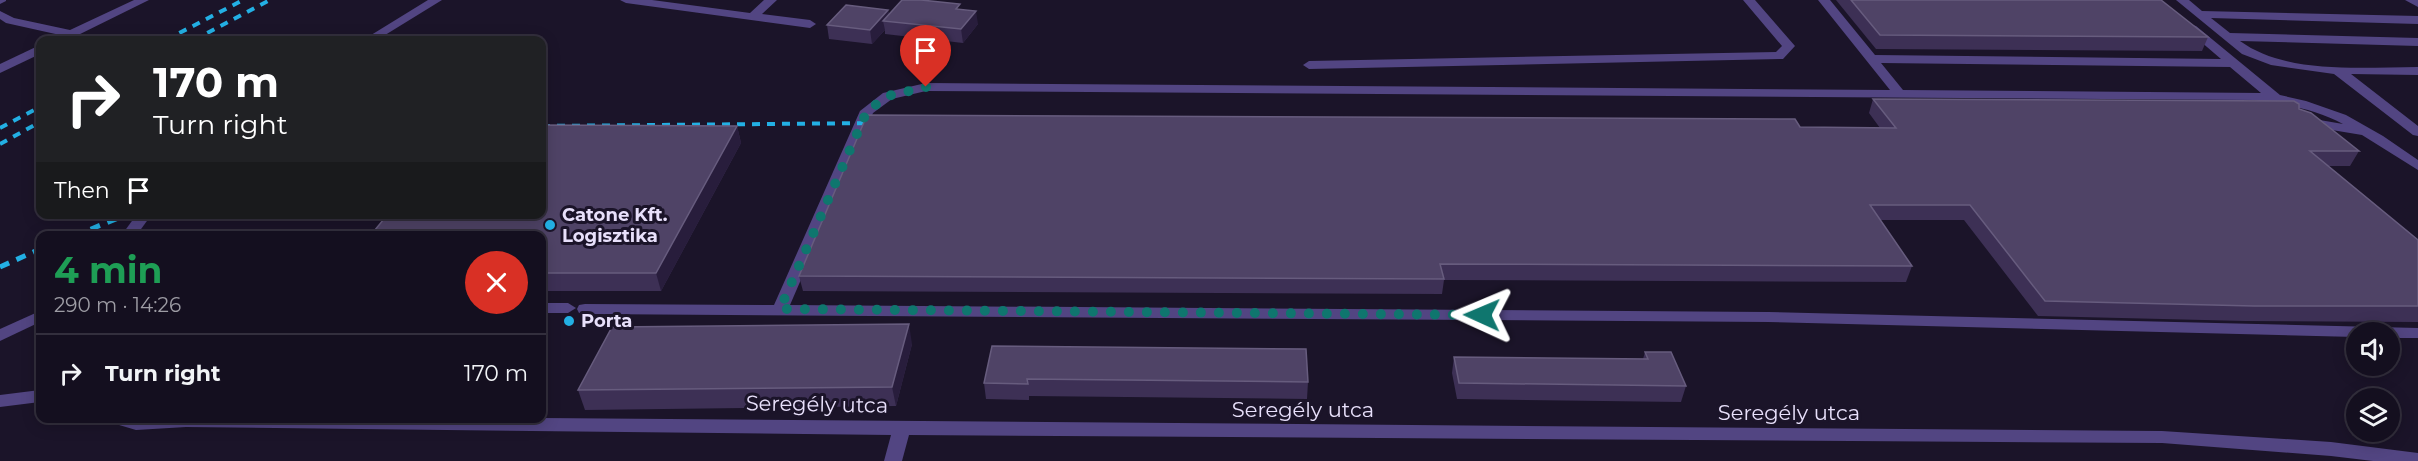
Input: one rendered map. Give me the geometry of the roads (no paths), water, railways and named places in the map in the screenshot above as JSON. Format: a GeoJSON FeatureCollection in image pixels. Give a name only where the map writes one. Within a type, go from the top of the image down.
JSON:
{"type":"FeatureCollection","features":[{"type":"Feature","properties":{"kind":"street"},"geometry":{"type":"LineString","coordinates":[[67,36],[142,0]]}},
{"type":"Feature","properties":{"kind":"street"},"geometry":{"type":"LineString","coordinates":[[376,36],[435,0]]}},
{"type":"Feature","properties":{"kind":"street"},"geometry":{"type":"LineString","coordinates":[[626,0],[810,24]]}},
{"type":"Feature","properties":{"kind":"street"},"geometry":{"type":"LineString","coordinates":[[753,16],[771,0]]}},
{"type":"Feature","properties":{"kind":"street"},"geometry":{"type":"LineString","coordinates":[[1309,65],[1779,56],[1789,46],[1749,0]]}},
{"type":"Feature","properties":{"kind":"street"},"geometry":{"type":"LineString","coordinates":[[1824,0],[1899,93]]}},
{"type":"Feature","properties":{"kind":"street"},"geometry":{"type":"LineString","coordinates":[[2182,0],[2252,55],[2272,63],[2295,67],[2418,71]]}},
{"type":"Feature","properties":{"kind":"street"},"geometry":{"type":"LineString","coordinates":[[2411,0],[2418,4]]}},
{"type":"Feature","properties":{"kind":"street"},"geometry":{"type":"LineString","coordinates":[[0,14],[10,21],[71,34]]}},
{"type":"Feature","properties":{"kind":"street"},"geometry":{"type":"LineString","coordinates":[[2201,15],[2418,20]]}},
{"type":"Feature","properties":{"kind":"street"},"geometry":{"type":"LineString","coordinates":[[2181,21],[2275,98]]}},
{"type":"Feature","properties":{"kind":"street"},"geometry":{"type":"LineString","coordinates":[[2230,38],[2418,42]]}},
{"type":"Feature","properties":{"kind":"street"},"geometry":{"type":"LineString","coordinates":[[0,69],[36,52]]}},
{"type":"Feature","properties":{"kind":"street"},"geometry":{"type":"LineString","coordinates":[[1871,59],[2234,63]]}},
{"type":"Feature","properties":{"kind":"street"},"geometry":{"type":"LineString","coordinates":[[2336,69],[2414,127]]}},
{"type":"Feature","properties":{"kind":"street"},"geometry":{"type":"LineString","coordinates":[[780,309],[867,111],[888,96],[905,90],[951,86],[2275,98],[2337,114],[2372,133],[2418,166]]}},
{"type":"Feature","properties":{"kind":"street"},"geometry":{"type":"LineString","coordinates":[[2299,121],[2372,133]]}},
{"type":"Feature","properties":{"kind":"street"},"geometry":{"type":"LineString","coordinates":[[546,308],[568,308]]}},
{"type":"Feature","properties":{"kind":"street"},"geometry":{"type":"LineString","coordinates":[[585,309],[1768,317],[2418,333]]}},
{"type":"Feature","properties":{"kind":"street"},"geometry":{"type":"LineString","coordinates":[[0,336],[36,318]]}},
{"type":"Feature","properties":{"kind":"street"},"geometry":{"type":"LineString","coordinates":[[0,401],[36,398]]}},
{"type":"Feature","properties":{"kind":"street","name":"Seregély utca"},"geometry":{"type":"LineString","coordinates":[[133,423],[148,423]]}},
{"type":"Feature","properties":{"kind":"street","name":"Seregély utca"},"geometry":{"type":"LineString","coordinates":[[491,423],[2162,437],[2331,449],[2418,460]]}},
{"type":"Feature","properties":{"kind":"street"},"geometry":{"type":"LineString","coordinates":[[892,461],[902,427]]}},
{"type":"Feature","properties":{"kind":"railway"},"geometry":{"type":"LineString","coordinates":[[174,36],[243,0]]}},
{"type":"Feature","properties":{"kind":"railway"},"geometry":{"type":"LineString","coordinates":[[202,36],[270,0]]}},
{"type":"Feature","properties":{"kind":"railway"},"geometry":{"type":"LineString","coordinates":[[0,128],[36,109]]}},
{"type":"Feature","properties":{"kind":"railway"},"geometry":{"type":"LineString","coordinates":[[546,126],[880,123]]}},
{"type":"Feature","properties":{"kind":"railway"},"geometry":{"type":"LineString","coordinates":[[0,144],[36,124]]}},
{"type":"Feature","properties":{"kind":"railway"},"geometry":{"type":"LineString","coordinates":[[86,231],[116,219]]}},
{"type":"Feature","properties":{"kind":"railway"},"geometry":{"type":"LineString","coordinates":[[0,267],[36,251]]}},
{"type":"Feature","properties":{"kind":"place","name":"Catone Kft. Logisztika"},"geometry":{"type":"Point","coordinates":[550,225]}},
{"type":"Feature","properties":{"kind":"place","name":"Porta"},"geometry":{"type":"Point","coordinates":[569,321]}}]}
